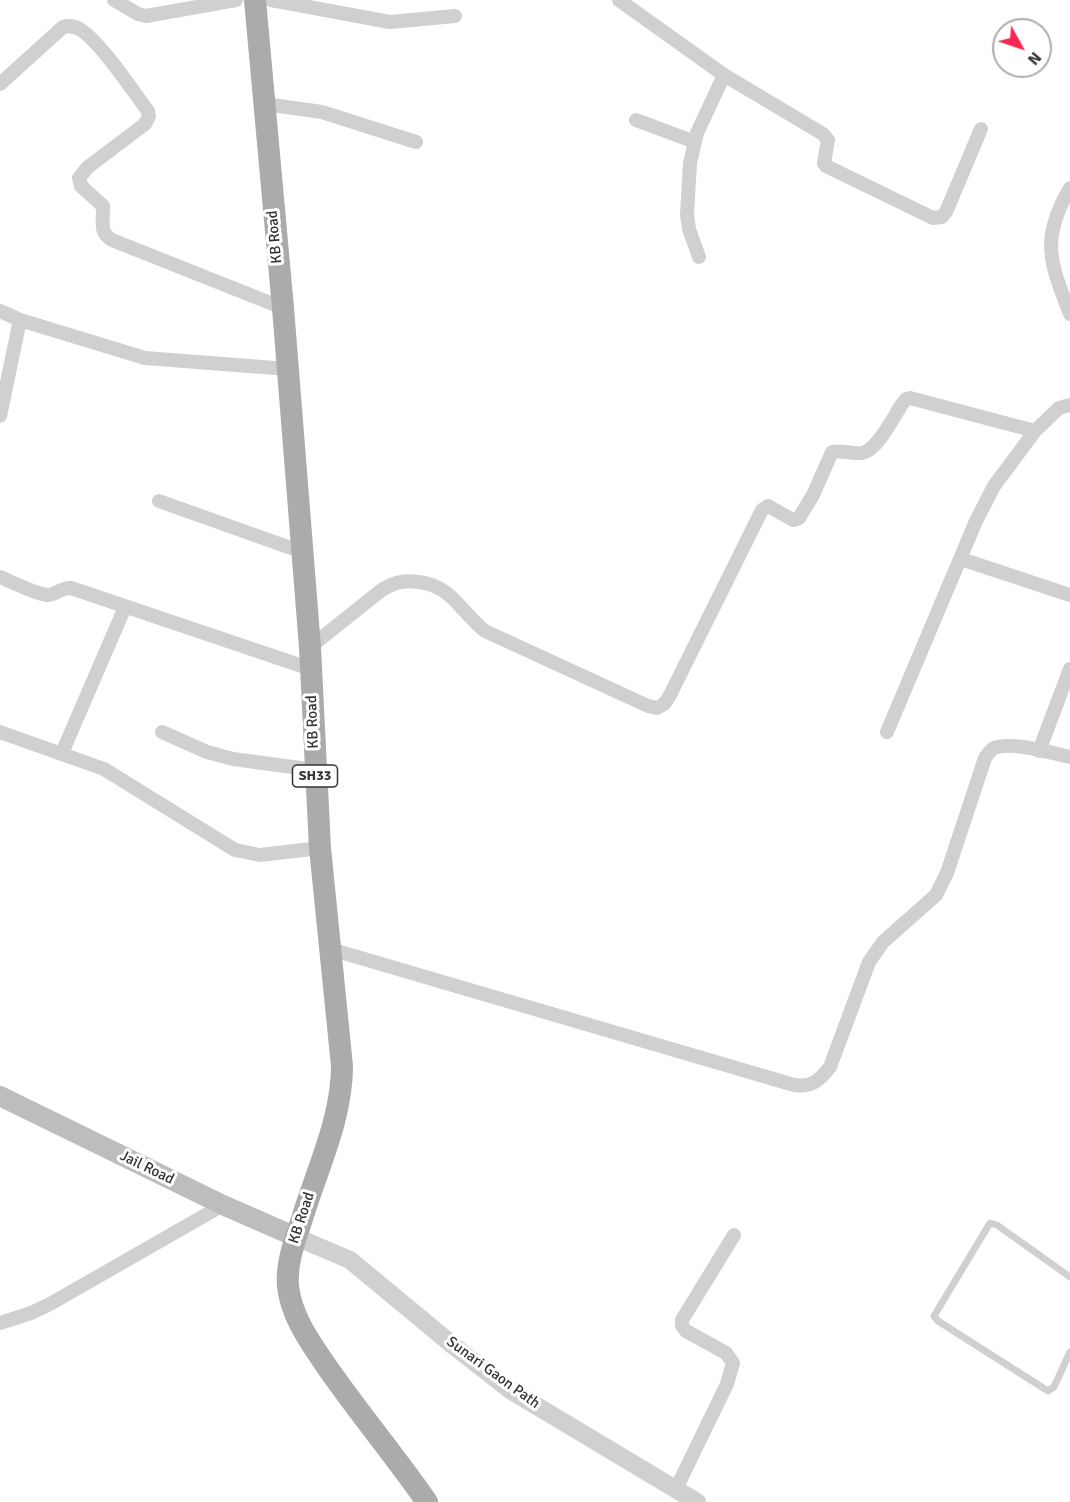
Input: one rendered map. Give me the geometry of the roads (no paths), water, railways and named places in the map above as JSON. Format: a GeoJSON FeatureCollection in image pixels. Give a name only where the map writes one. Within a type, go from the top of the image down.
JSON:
{"type":"FeatureCollection","features":[{"type":"Feature","properties":{"kind":"main road","name":"KB Road"},"geometry":{"type":"LineString","coordinates":[[255,0],[288,369],[310,658],[320,848],[341,1048],[342,1089],[337,1115],[296,1237],[289,1267],[288,1284],[300,1323],[344,1391],[427,1502]]}},
{"type":"Feature","properties":{"kind":"main road","name":"Jail Road"},"geometry":{"type":"LineString","coordinates":[[0,1096],[223,1205],[296,1237]]}},
{"type":"Feature","properties":{"kind":"street"},"geometry":{"type":"LineString","coordinates":[[114,0],[146,16],[236,0]]}},
{"type":"Feature","properties":{"kind":"street"},"geometry":{"type":"LineString","coordinates":[[271,0],[390,22],[455,16]]}},
{"type":"Feature","properties":{"kind":"street"},"geometry":{"type":"LineString","coordinates":[[619,0],[724,75],[823,134],[828,140],[824,163],[826,166],[933,218],[942,217],[946,212],[981,129]]}},
{"type":"Feature","properties":{"kind":"street"},"geometry":{"type":"LineString","coordinates":[[0,84],[63,27],[70,25],[80,29],[94,42],[148,111],[149,116],[146,124],[88,167],[79,178],[81,186],[103,206],[102,230],[104,235],[283,308]]}},
{"type":"Feature","properties":{"kind":"street"},"geometry":{"type":"LineString","coordinates":[[699,257],[689,229],[687,214],[689,171],[694,142],[702,120],[724,75]]}},
{"type":"Feature","properties":{"kind":"street"},"geometry":{"type":"LineString","coordinates":[[265,104],[312,109],[416,142]]}},
{"type":"Feature","properties":{"kind":"street"},"geometry":{"type":"LineString","coordinates":[[636,120],[694,142]]}},
{"type":"Feature","properties":{"kind":"street"},"geometry":{"type":"LineString","coordinates":[[1070,188],[1062,201],[1053,226],[1050,253],[1056,279],[1070,314]]}},
{"type":"Feature","properties":{"kind":"street"},"geometry":{"type":"LineString","coordinates":[[0,311],[20,320],[145,358],[288,369]]}},
{"type":"Feature","properties":{"kind":"street"},"geometry":{"type":"LineString","coordinates":[[0,416],[20,320]]}},
{"type":"Feature","properties":{"kind":"street"},"geometry":{"type":"LineString","coordinates":[[0,577],[49,595],[67,587],[126,607],[310,658],[383,589],[395,582],[405,580],[426,582],[445,590],[485,631],[657,708],[669,697],[762,510],[768,506],[793,520],[799,518],[813,495],[832,452],[862,453],[868,450],[879,439],[906,399],[910,398],[1035,431]]}},
{"type":"Feature","properties":{"kind":"street"},"geometry":{"type":"LineString","coordinates":[[887,732],[976,521],[994,486],[1035,431],[1059,408],[1070,405]]}},
{"type":"Feature","properties":{"kind":"street"},"geometry":{"type":"LineString","coordinates":[[159,501],[302,552]]}},
{"type":"Feature","properties":{"kind":"street"},"geometry":{"type":"LineString","coordinates":[[961,559],[1070,595]]}},
{"type":"Feature","properties":{"kind":"street"},"geometry":{"type":"LineString","coordinates":[[62,753],[126,607]]}},
{"type":"Feature","properties":{"kind":"street"},"geometry":{"type":"LineString","coordinates":[[1039,751],[1070,669]]}},
{"type":"Feature","properties":{"kind":"street"},"geometry":{"type":"LineString","coordinates":[[0,732],[62,753],[115,775],[235,850],[260,855],[320,848]]}},
{"type":"Feature","properties":{"kind":"street"},"geometry":{"type":"LineString","coordinates":[[162,732],[207,752],[233,759],[315,770]]}},
{"type":"Feature","properties":{"kind":"street"},"geometry":{"type":"LineString","coordinates":[[330,949],[803,1087],[821,1078],[830,1067],[869,962],[875,952],[883,942],[928,903],[942,884],[985,758],[990,751],[1004,746],[1070,757]]}},
{"type":"Feature","properties":{"kind":"street"},"geometry":{"type":"LineString","coordinates":[[0,1323],[23,1317],[50,1304],[223,1205]]}},
{"type":"Feature","properties":{"kind":"street"},"geometry":{"type":"LineString","coordinates":[[676,1489],[727,1384],[733,1363],[726,1353],[686,1331],[682,1326],[682,1320],[734,1234]]}},
{"type":"Feature","properties":{"kind":"street","name":"Sunari Gaon Path"},"geometry":{"type":"LineString","coordinates":[[296,1237],[350,1260],[510,1390],[698,1502]]}},
{"type":"Feature","properties":{"kind":"lane"},"geometry":{"type":"LineString","coordinates":[[1070,1277],[997,1225],[990,1223],[934,1316],[938,1321],[1048,1391],[1054,1387],[1070,1352]]}}]}
